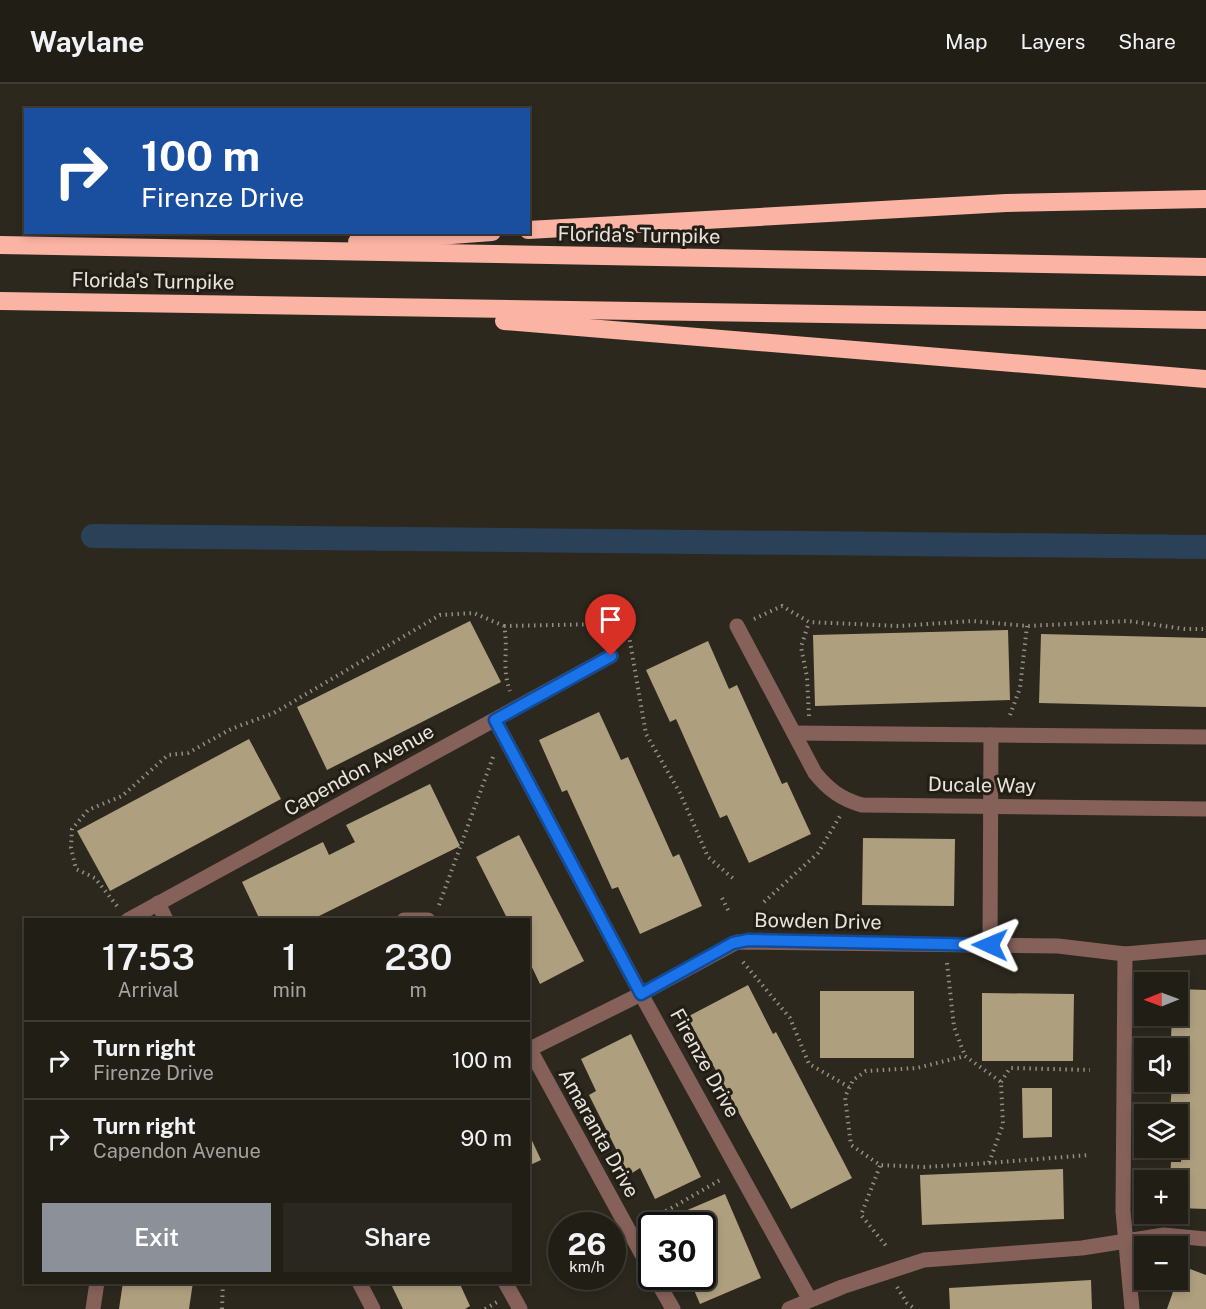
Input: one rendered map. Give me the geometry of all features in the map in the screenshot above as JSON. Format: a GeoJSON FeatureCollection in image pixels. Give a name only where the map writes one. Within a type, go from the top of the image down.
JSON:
{"type":"FeatureCollection","features":[{"type":"Feature","properties":{"kind":"highway"},"geometry":{"type":"LineString","coordinates":[[530,230],[1006,203],[1206,199]]}},
{"type":"Feature","properties":{"kind":"highway"},"geometry":{"type":"LineString","coordinates":[[250,250],[465,234]]}},
{"type":"Feature","properties":{"kind":"highway","name":"Florida's Turnpike"},"geometry":{"type":"LineString","coordinates":[[0,245],[1206,267]]}},
{"type":"Feature","properties":{"kind":"highway","name":"Florida's Turnpike"},"geometry":{"type":"LineString","coordinates":[[0,301],[1206,320]]}},
{"type":"Feature","properties":{"kind":"highway"},"geometry":{"type":"LineString","coordinates":[[350,308],[1206,379]]}},
{"type":"Feature","properties":{"kind":"street","name":"Ducale Way"},"geometry":{"type":"LineString","coordinates":[[737,626],[801,733],[815,773],[829,790],[846,800],[862,805],[1206,809]]}},
{"type":"Feature","properties":{"kind":"street","name":"Capendon Avenue"},"geometry":{"type":"LineString","coordinates":[[123,914],[158,903],[611,656]]}},
{"type":"Feature","properties":{"kind":"street","name":"Firenze Drive"},"geometry":{"type":"LineString","coordinates":[[495,720],[641,994],[810,1300]]}},
{"type":"Feature","properties":{"kind":"street"},"geometry":{"type":"LineString","coordinates":[[801,733],[1206,737]]}},
{"type":"Feature","properties":{"kind":"street"},"geometry":{"type":"LineString","coordinates":[[990,945],[991,735]]}},
{"type":"Feature","properties":{"kind":"street"},"geometry":{"type":"LineString","coordinates":[[158,903],[165,918]]}},
{"type":"Feature","properties":{"kind":"street"},"geometry":{"type":"LineString","coordinates":[[414,918],[433,914]]}},
{"type":"Feature","properties":{"kind":"street","name":"Bowden Drive"},"geometry":{"type":"LineString","coordinates":[[530,1048],[641,994],[733,943],[748,940],[1076,947],[1125,954],[1206,947]]}},
{"type":"Feature","properties":{"kind":"street"},"geometry":{"type":"LineString","coordinates":[[1125,954],[1122,1187],[1132,1309]]}},
{"type":"Feature","properties":{"kind":"street","name":"Amaranta Drive"},"geometry":{"type":"LineString","coordinates":[[530,1053],[638,1248]]}},
{"type":"Feature","properties":{"kind":"street"},"geometry":{"type":"LineString","coordinates":[[789,1309],[924,1260],[1086,1248],[1164,1235],[1206,1239]]}},
{"type":"Feature","properties":{"kind":"street"},"geometry":{"type":"LineString","coordinates":[[93,1309],[97,1284]]}},
{"type":"Feature","properties":{"kind":"street"},"geometry":{"type":"LineString","coordinates":[[359,1284],[373,1309]]}},
{"type":"Feature","properties":{"kind":"street"},"geometry":{"type":"LineString","coordinates":[[506,1284],[520,1309]]}},
{"type":"Feature","properties":{"kind":"street"},"geometry":{"type":"LineString","coordinates":[[662,1290],[673,1309]]}},
{"type":"Feature","properties":{"kind":"path"},"geometry":{"type":"LineString","coordinates":[[737,626],[782,606],[809,622],[899,626],[972,621],[1027,626],[1128,621],[1185,629],[1206,629]]}},
{"type":"Feature","properties":{"kind":"path"},"geometry":{"type":"LineString","coordinates":[[123,914],[95,878],[76,869],[71,848],[72,830],[88,810],[122,796],[168,755],[189,753],[231,729],[274,713],[440,615],[474,613],[504,626],[603,624],[629,636],[646,734],[680,793],[708,857],[736,881]]}},
{"type":"Feature","properties":{"kind":"path"},"geometry":{"type":"LineString","coordinates":[[801,733],[810,704],[801,647],[809,622]]}},
{"type":"Feature","properties":{"kind":"path"},"geometry":{"type":"LineString","coordinates":[[504,626],[506,636],[504,674],[511,696]]}},
{"type":"Feature","properties":{"kind":"path"},"geometry":{"type":"LineString","coordinates":[[1010,715],[1020,688],[1027,626]]}},
{"type":"Feature","properties":{"kind":"path"},"geometry":{"type":"LineString","coordinates":[[433,914],[494,754]]}},
{"type":"Feature","properties":{"kind":"path"},"geometry":{"type":"LineString","coordinates":[[764,902],[818,853],[838,819],[846,800]]}},
{"type":"Feature","properties":{"kind":"path"},"geometry":{"type":"LineString","coordinates":[[722,898],[729,912]]}},
{"type":"Feature","properties":{"kind":"path"},"geometry":{"type":"LineString","coordinates":[[947,960],[954,1026],[965,1056],[1001,1082]]}},
{"type":"Feature","properties":{"kind":"path"},"geometry":{"type":"LineString","coordinates":[[743,962],[790,1017],[809,1064],[849,1087]]}},
{"type":"Feature","properties":{"kind":"path"},"geometry":{"type":"LineString","coordinates":[[965,1056],[917,1068],[866,1071],[853,1080],[844,1097],[851,1145],[880,1165],[926,1167],[1089,1155]]}},
{"type":"Feature","properties":{"kind":"path"},"geometry":{"type":"LineString","coordinates":[[989,1163],[1003,1124],[1001,1082],[1010,1068],[1090,1070]]}},
{"type":"Feature","properties":{"kind":"path"},"geometry":{"type":"LineString","coordinates":[[880,1165],[861,1215],[887,1247]]}},
{"type":"Feature","properties":{"kind":"path"},"geometry":{"type":"LineString","coordinates":[[665,1212],[739,1170]]}},
{"type":"Feature","properties":{"kind":"path"},"geometry":{"type":"LineString","coordinates":[[222,1309],[223,1284]]}},
{"type":"Feature","properties":{"kind":"path"},"geometry":{"type":"LineString","coordinates":[[896,1286],[907,1303],[915,1309]]}},
{"type":"Feature","properties":{"kind":"path"},"geometry":{"type":"LineString","coordinates":[[485,1309],[497,1302]]}},
{"type":"Feature","properties":{"kind":"building"},"geometry":{"type":"Polygon","coordinates":[[[470,621],[501,682],[327,770],[297,707],[470,621]]]}},
{"type":"Feature","properties":{"kind":"building"},"geometry":{"type":"Polygon","coordinates":[[[1008,630],[1010,700],[815,706],[813,635],[1008,630]]]}},
{"type":"Feature","properties":{"kind":"building"},"geometry":{"type":"Polygon","coordinates":[[[1041,634],[1206,638],[1206,707],[1039,703],[1041,634]]]}},
{"type":"Feature","properties":{"kind":"building"},"geometry":{"type":"Polygon","coordinates":[[[708,641],[729,689],[737,685],[782,784],[787,782],[811,834],[749,863],[727,815],[720,818],[676,719],[670,722],[646,670],[708,641]]]}},
{"type":"Feature","properties":{"kind":"building"},"geometry":{"type":"Polygon","coordinates":[[[599,712],[621,760],[628,757],[673,857],[679,854],[702,906],[640,934],[618,887],[612,889],[567,790],[562,792],[539,740],[599,712]]]}},
{"type":"Feature","properties":{"kind":"building"},"geometry":{"type":"Polygon","coordinates":[[[249,739],[281,799],[110,891],[77,831],[249,739]]]}},
{"type":"Feature","properties":{"kind":"building"},"geometry":{"type":"Polygon","coordinates":[[[430,784],[460,846],[315,918],[259,918],[242,882],[323,842],[329,855],[355,842],[346,825],[430,784]]]}},
{"type":"Feature","properties":{"kind":"building"},"geometry":{"type":"Polygon","coordinates":[[[519,835],[584,961],[540,984],[530,963],[530,918],[507,918],[476,857],[519,835]]]}},
{"type":"Feature","properties":{"kind":"building"},"geometry":{"type":"Polygon","coordinates":[[[863,838],[955,839],[954,906],[862,905],[863,838]]]}},
{"type":"Feature","properties":{"kind":"building"},"geometry":{"type":"Polygon","coordinates":[[[748,985],[773,1034],[776,1032],[852,1178],[791,1209],[687,1017],[748,985]]]}},
{"type":"Feature","properties":{"kind":"building"},"geometry":{"type":"Polygon","coordinates":[[[1188,989],[1206,990],[1206,1209],[1188,1208],[1188,1170],[1171,1170],[1171,1162],[1181,1162],[1181,1158],[1188,1158],[1188,1104],[1171,1104],[1171,1092],[1188,1092],[1188,1038],[1171,1038],[1172,1026],[1188,1026],[1188,989]]]}},
{"type":"Feature","properties":{"kind":"building"},"geometry":{"type":"Polygon","coordinates":[[[820,991],[914,991],[914,1058],[820,1058],[820,991]]]}},
{"type":"Feature","properties":{"kind":"building"},"geometry":{"type":"Polygon","coordinates":[[[982,993],[1074,994],[1073,1061],[982,1061],[982,993]]]}},
{"type":"Feature","properties":{"kind":"building"},"geometry":{"type":"Polygon","coordinates":[[[631,1034],[701,1177],[655,1199],[640,1168],[629,1175],[589,1095],[596,1091],[581,1059],[631,1034]]]}},
{"type":"Feature","properties":{"kind":"building"},"geometry":{"type":"Polygon","coordinates":[[[1022,1088],[1052,1088],[1052,1137],[1023,1138],[1022,1088]]]}},
{"type":"Feature","properties":{"kind":"building"},"geometry":{"type":"Polygon","coordinates":[[[530,1136],[541,1160],[530,1165],[530,1136]]]}},
{"type":"Feature","properties":{"kind":"building"},"geometry":{"type":"Polygon","coordinates":[[[1063,1169],[1064,1219],[922,1225],[920,1175],[1063,1169]]]}},
{"type":"Feature","properties":{"kind":"building"},"geometry":{"type":"Polygon","coordinates":[[[725,1194],[761,1278],[700,1304],[694,1290],[716,1290],[716,1212],[683,1212],[725,1194]]]}},
{"type":"Feature","properties":{"kind":"building"},"geometry":{"type":"Polygon","coordinates":[[[1188,1268],[1206,1275],[1206,1309],[1167,1309],[1174,1290],[1188,1290],[1188,1268]]]}},
{"type":"Feature","properties":{"kind":"building"},"geometry":{"type":"Polygon","coordinates":[[[1091,1280],[1092,1309],[950,1309],[949,1288],[1091,1280]]]}},
{"type":"Feature","properties":{"kind":"building"},"geometry":{"type":"Polygon","coordinates":[[[123,1284],[193,1284],[189,1309],[119,1309],[123,1284]]]}},
{"type":"Feature","properties":{"kind":"building"},"geometry":{"type":"Polygon","coordinates":[[[391,1284],[460,1284],[470,1306],[465,1309],[403,1309],[391,1284]]]}},
{"type":"Feature","properties":{"kind":"waterway"},"geometry":{"type":"LineString","coordinates":[[93,536],[1206,547]]}},
{"type":"Feature","properties":{"kind":"route"},"geometry":{"type":"LineString","coordinates":[[611,656],[495,720],[641,994],[733,943],[748,940],[990,945]]}}]}
